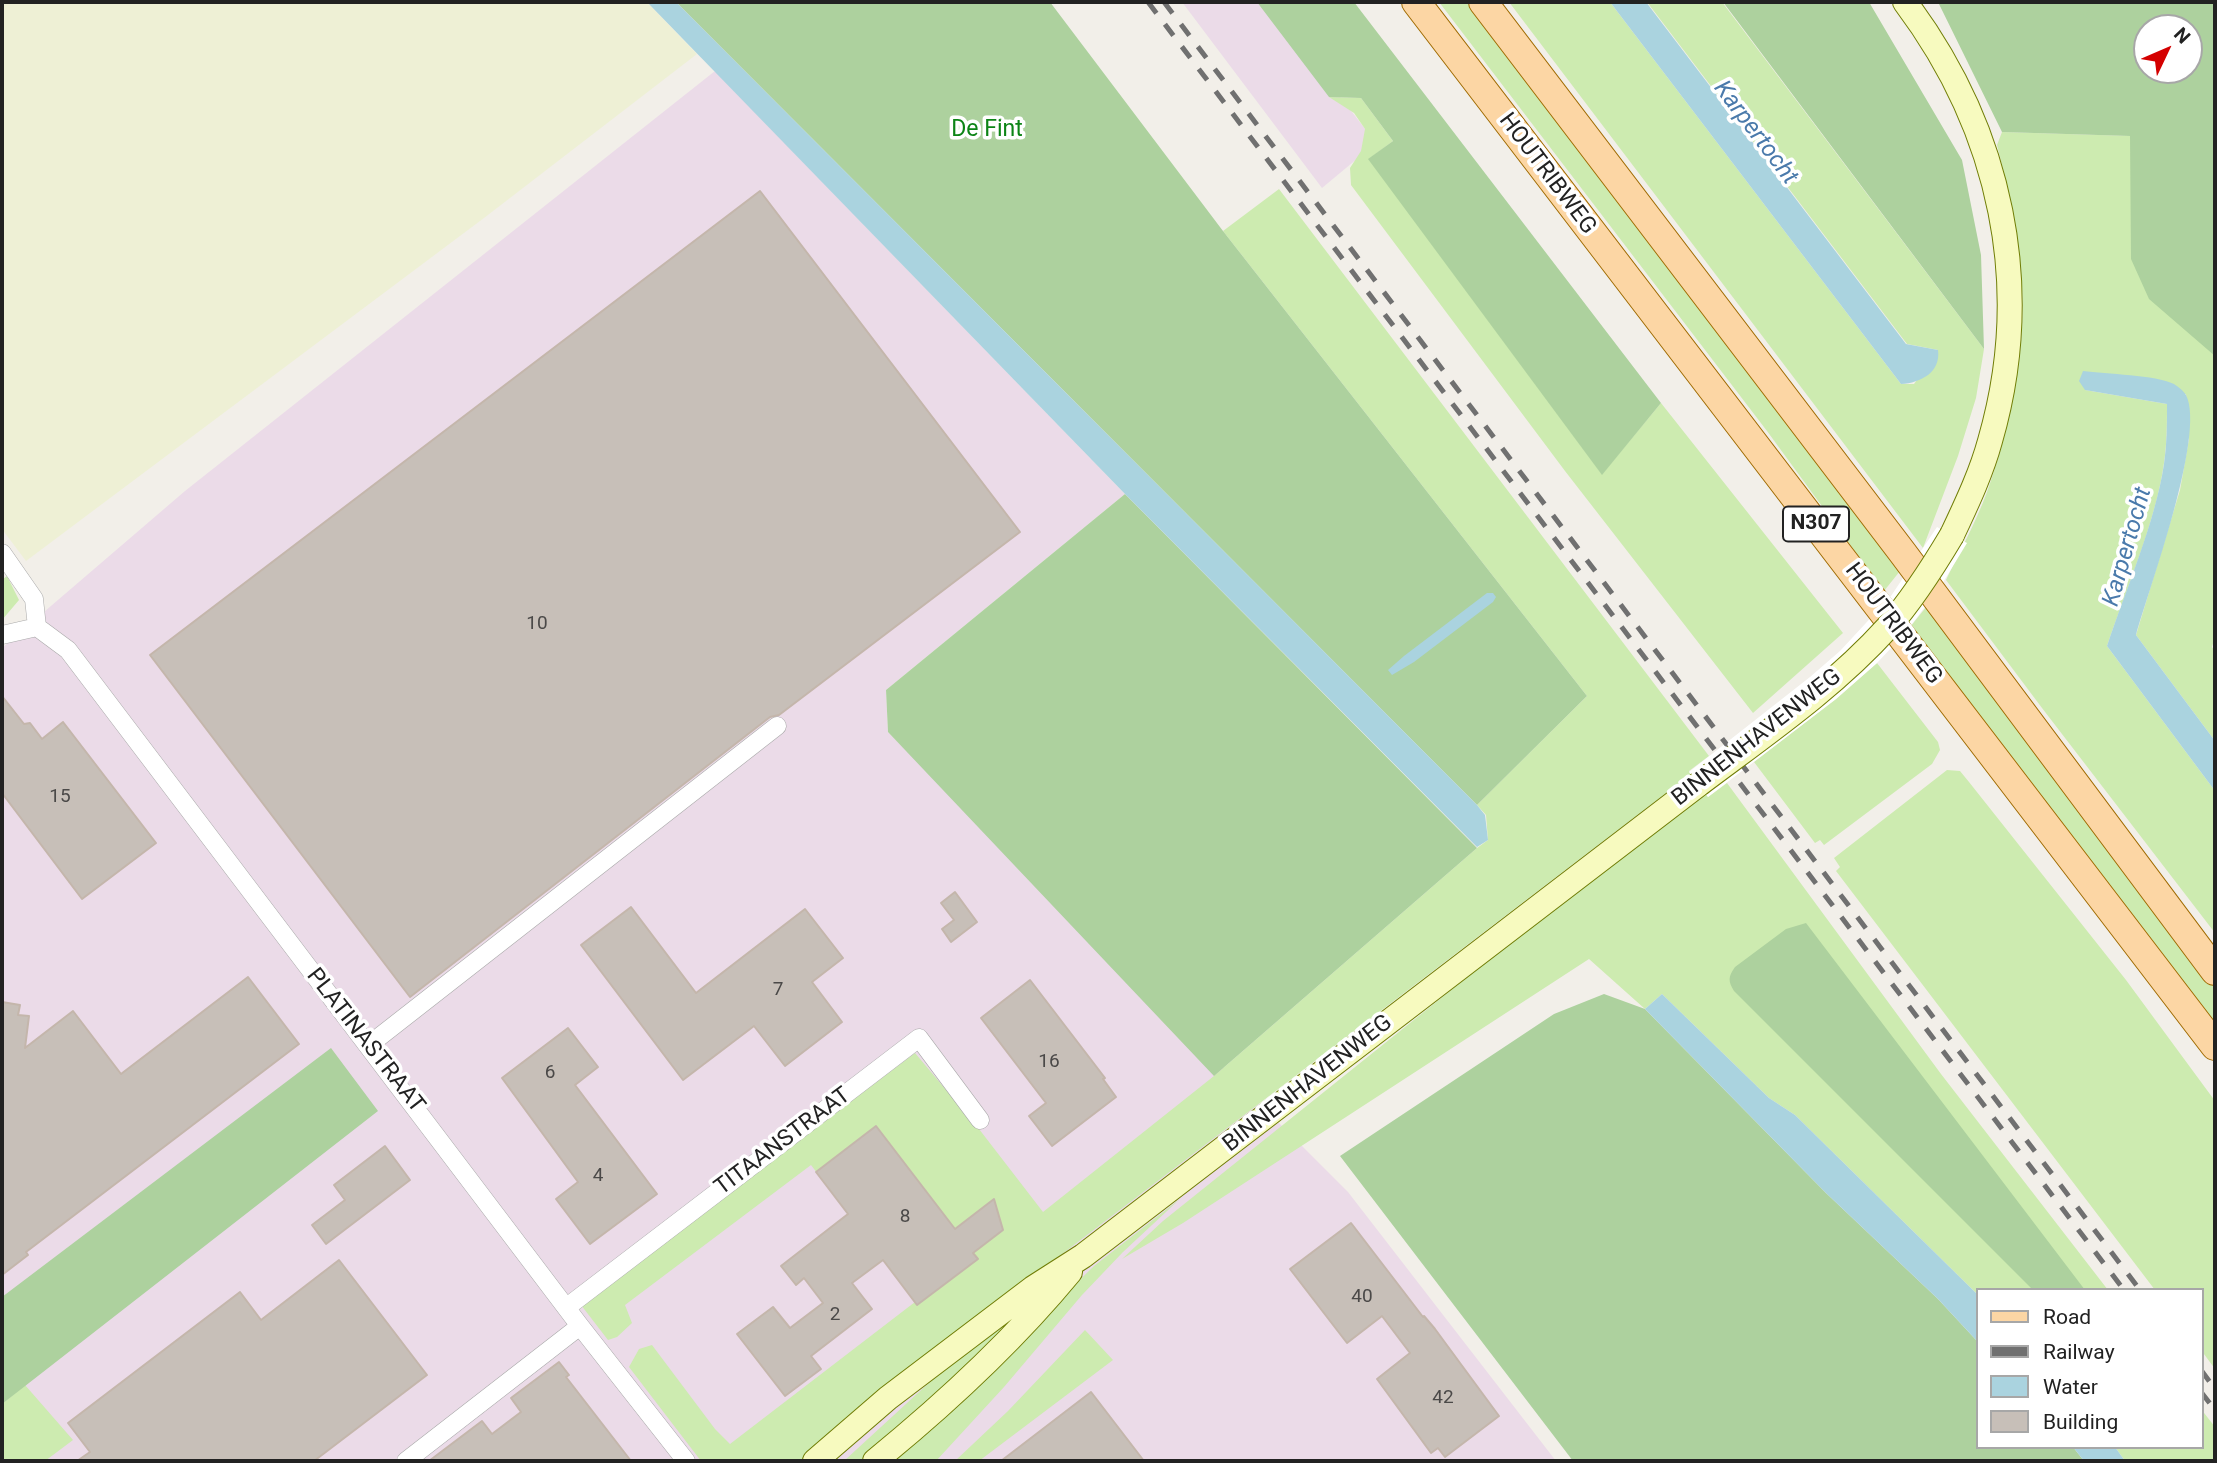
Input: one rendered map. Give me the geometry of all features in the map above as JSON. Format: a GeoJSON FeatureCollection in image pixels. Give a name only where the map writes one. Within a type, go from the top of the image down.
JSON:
{"type":"FeatureCollection","features":[{"type":"Feature","properties":{"kind":"main road","name":"HOUTRIBWEG"},"geometry":{"type":"LineString","coordinates":[[1416,2],[2215,1046]]}},
{"type":"Feature","properties":{"kind":"main road","name":"N307"},"geometry":{"type":"LineString","coordinates":[[1483,2],[1902,552],[2215,971]]}},
{"type":"Feature","properties":{"kind":"main road","name":"BINNENHAVENWEG"},"geometry":{"type":"LineString","coordinates":[[815,1461],[888,1398],[1033,1287],[1083,1256],[1809,700],[1873,643],[1899,614],[1952,535],[1984,461],[1999,402],[2009,342],[2009,266],[1994,179],[1971,113],[1937,48],[1905,2]]}},
{"type":"Feature","properties":{"kind":"main road","name":"BINNENHAVENWEG"},"geometry":{"type":"LineString","coordinates":[[875,1461],[968,1379],[1045,1302],[1083,1256]]}},
{"type":"Feature","properties":{"kind":"street"},"geometry":{"type":"LineString","coordinates":[[2,553],[34,599],[37,627],[2,635]]}},
{"type":"Feature","properties":{"kind":"street","name":"PLATINASTRAAT"},"geometry":{"type":"LineString","coordinates":[[37,627],[68,650],[566,1307],[686,1461]]}},
{"type":"Feature","properties":{"kind":"street"},"geometry":{"type":"LineString","coordinates":[[369,1045],[778,726]]}},
{"type":"Feature","properties":{"kind":"street","name":"TITAANSTRAAT"},"geometry":{"type":"LineString","coordinates":[[566,1307],[919,1038],[980,1120]]}},
{"type":"Feature","properties":{"kind":"street"},"geometry":{"type":"LineString","coordinates":[[406,1461],[580,1325]]}},
{"type":"Feature","properties":{"kind":"shaded area"},"geometry":{"type":"Polygon","coordinates":[[[1182,2],[1267,2],[1376,143],[1322,188],[1182,2]]]}},
{"type":"Feature","properties":{"kind":"shaded area"},"geometry":{"type":"Polygon","coordinates":[[[715,71],[1125,494],[886,690],[888,732],[1348,1192],[1556,1461],[2,1461],[2,648],[185,491],[715,71]]]}},
{"type":"Feature","properties":{"kind":"green space"},"geometry":{"type":"Polygon","coordinates":[[[2,2],[647,2],[697,54],[484,218],[26,561],[2,529],[2,2]]]}},
{"type":"Feature","properties":{"kind":"green space","name":"De Fint"},"geometry":{"type":"Polygon","coordinates":[[[676,2],[1050,2],[1223,231],[1587,696],[1477,805],[676,2]]]}},
{"type":"Feature","properties":{"kind":"green space"},"geometry":{"type":"Polygon","coordinates":[[[1257,2],[1354,2],[1661,403],[1602,475],[1368,159],[1393,141],[1361,98],[1329,97],[1257,2]]]}},
{"type":"Feature","properties":{"kind":"green space"},"geometry":{"type":"Polygon","coordinates":[[[1439,2],[1468,2],[1654,243],[1900,571],[1884,591],[1767,431],[1439,2]]]}},
{"type":"Feature","properties":{"kind":"green space"},"geometry":{"type":"Polygon","coordinates":[[[1509,2],[1610,2],[1901,384],[1914,384],[1938,350],[1907,344],[1647,2],[1722,2],[1984,349],[1976,398],[1958,456],[1923,548],[1509,2]]]}},
{"type":"Feature","properties":{"kind":"green space"},"geometry":{"type":"Polygon","coordinates":[[[1723,2],[1869,2],[1962,160],[1981,255],[1984,349],[1723,2]]]}},
{"type":"Feature","properties":{"kind":"green space"},"geometry":{"type":"Polygon","coordinates":[[[1938,2],[2215,2],[2215,356],[2149,299],[2131,259],[2130,136],[2002,132],[1938,2]]]}},
{"type":"Feature","properties":{"kind":"green space"},"geometry":{"type":"Polygon","coordinates":[[[1329,97],[1361,98],[1393,141],[1369,159],[1602,474],[1661,403],[1843,633],[1753,713],[1565,471],[1351,185],[1350,168],[1361,151],[1365,129],[1354,113],[1329,97]]]}},
{"type":"Feature","properties":{"kind":"green space"},"geometry":{"type":"Polygon","coordinates":[[[2002,132],[2131,136],[2131,160],[2215,356],[2215,637],[2212,647],[2215,651],[2215,741],[2136,635],[2180,490],[2189,439],[2186,394],[2085,390],[2167,404],[2167,434],[2160,485],[2140,555],[2107,646],[2215,791],[2215,933],[1946,580],[1987,492],[2009,418],[2018,365],[2023,313],[2022,287],[2013,216],[1997,145],[2002,132]]]}},
{"type":"Feature","properties":{"kind":"green space"},"geometry":{"type":"Polygon","coordinates":[[[1279,189],[1709,756],[1689,771],[1691,774],[922,1361],[801,1461],[701,1461],[629,1367],[639,1349],[652,1345],[715,1429],[730,1444],[915,1302],[811,1165],[625,1305],[632,1323],[617,1337],[608,1340],[581,1305],[915,1053],[979,1129],[1043,1212],[1214,1076],[1488,840],[1486,815],[1477,805],[1587,696],[1223,231],[1279,189]]]}},
{"type":"Feature","properties":{"kind":"green space"},"geometry":{"type":"Polygon","coordinates":[[[1125,494],[1477,848],[1214,1076],[888,732],[886,690],[1125,494]]]}},
{"type":"Feature","properties":{"kind":"green space"},"geometry":{"type":"Polygon","coordinates":[[[7,576],[19,600],[2,620],[2,580],[7,576]]]}},
{"type":"Feature","properties":{"kind":"green space"},"geometry":{"type":"Polygon","coordinates":[[[1927,606],[2215,985],[2215,1028],[1910,627],[1927,606]]]}},
{"type":"Feature","properties":{"kind":"green space"},"geometry":{"type":"Polygon","coordinates":[[[1877,663],[1938,742],[1940,750],[1932,764],[1824,845],[1820,840],[1815,843],[1754,762],[1836,699],[1877,663]]]}},
{"type":"Feature","properties":{"kind":"green space"},"geometry":{"type":"Polygon","coordinates":[[[1947,770],[1960,771],[2126,980],[2215,1101],[2215,1369],[2203,1353],[2203,1288],[2153,1288],[1836,871],[1840,867],[1834,858],[1947,770]]]}},
{"type":"Feature","properties":{"kind":"green space"},"geometry":{"type":"Polygon","coordinates":[[[1727,783],[1941,1074],[2106,1288],[1976,1288],[1976,1293],[1795,1115],[1769,1098],[1662,994],[1645,1009],[1589,959],[1183,1223],[1122,1259],[1163,1221],[1541,918],[1706,794],[1708,797],[1727,783]]]}},
{"type":"Feature","properties":{"kind":"green space"},"geometry":{"type":"Polygon","coordinates":[[[1806,923],[2083,1288],[2031,1288],[1734,991],[1730,979],[1735,967],[1786,929],[1806,923]]]}},
{"type":"Feature","properties":{"kind":"green space"},"geometry":{"type":"Polygon","coordinates":[[[1604,994],[1645,1009],[1826,1193],[1938,1299],[1976,1340],[1976,1449],[2075,1449],[2084,1461],[1573,1461],[1340,1156],[1554,1014],[1604,994]]]}},
{"type":"Feature","properties":{"kind":"green space"},"geometry":{"type":"Polygon","coordinates":[[[331,1048],[378,1111],[2,1404],[2,1297],[331,1048]]]}},
{"type":"Feature","properties":{"kind":"green space"},"geometry":{"type":"Polygon","coordinates":[[[1181,1198],[1082,1295],[1004,1387],[936,1461],[894,1461],[1094,1266],[1181,1198]]]}},
{"type":"Feature","properties":{"kind":"green space"},"geometry":{"type":"Polygon","coordinates":[[[1039,1297],[866,1461],[844,1461],[944,1369],[1039,1297]]]}},
{"type":"Feature","properties":{"kind":"green space"},"geometry":{"type":"Polygon","coordinates":[[[1085,1330],[1113,1360],[979,1461],[955,1461],[1008,1411],[1085,1330]]]}},
{"type":"Feature","properties":{"kind":"green space"},"geometry":{"type":"Polygon","coordinates":[[[25,1385],[73,1440],[45,1461],[2,1461],[2,1404],[25,1385]]]}},
{"type":"Feature","properties":{"kind":"green space"},"geometry":{"type":"Polygon","coordinates":[[[2203,1412],[2215,1427],[2215,1461],[2125,1461],[2116,1449],[2203,1449],[2203,1412]]]}},
{"type":"Feature","properties":{"kind":"water"},"geometry":{"type":"Polygon","coordinates":[[[647,2],[676,2],[1477,805],[1485,815],[1488,840],[1477,847],[1125,494],[647,2]]]}},
{"type":"Feature","properties":{"kind":"water"},"geometry":{"type":"Polygon","coordinates":[[[1610,2],[1646,2],[1906,344],[1938,350],[1936,364],[1928,375],[1901,384],[1610,2]]]}},
{"type":"Feature","properties":{"kind":"water"},"geometry":{"type":"Polygon","coordinates":[[[2083,371],[2166,381],[2186,395],[2190,415],[2182,476],[2136,635],[2215,741],[2215,791],[2107,646],[2147,532],[2160,486],[2166,449],[2167,404],[2085,390],[2079,381],[2083,371]]]}},
{"type":"Feature","properties":{"kind":"water"},"geometry":{"type":"Polygon","coordinates":[[[1487,593],[1493,593],[1496,597],[1493,602],[1414,662],[1392,675],[1388,670],[1404,656],[1487,593]]]}},
{"type":"Feature","properties":{"kind":"water"},"geometry":{"type":"Polygon","coordinates":[[[1662,994],[1769,1098],[1795,1115],[1976,1293],[1976,1340],[1938,1299],[1826,1193],[1645,1009],[1662,994]]]}},
{"type":"Feature","properties":{"kind":"water"},"geometry":{"type":"Polygon","coordinates":[[[2075,1449],[2116,1449],[2125,1461],[2084,1461],[2075,1449]]]}},
{"type":"Feature","properties":{"kind":"pier"},"geometry":{"type":"Polygon","coordinates":[[[1937,527],[1967,543],[1942,584],[1906,632],[1877,663],[1836,699],[1708,797],[1689,772],[1840,651],[1891,596],[1937,527]]]}},
{"type":"Feature","properties":{"kind":"building"},"geometry":{"type":"Polygon","coordinates":[[[760,191],[1020,532],[779,715],[770,717],[410,997],[150,655],[760,191]]]}},
{"type":"Feature","properties":{"kind":"building"},"geometry":{"type":"Polygon","coordinates":[[[2,696],[24,724],[30,723],[42,739],[63,722],[156,843],[82,899],[2,793],[2,696]]]}},
{"type":"Feature","properties":{"kind":"building"},"geometry":{"type":"Polygon","coordinates":[[[955,892],[977,922],[951,942],[942,929],[954,920],[941,903],[955,892]]]}},
{"type":"Feature","properties":{"kind":"building"},"geometry":{"type":"Polygon","coordinates":[[[631,907],[696,993],[805,909],[843,958],[812,982],[842,1022],[785,1066],[754,1026],[683,1080],[581,945],[631,907]]]}},
{"type":"Feature","properties":{"kind":"building"},"geometry":{"type":"Polygon","coordinates":[[[248,977],[299,1044],[26,1252],[28,1255],[2,1275],[2,1002],[20,1005],[18,1015],[29,1016],[25,1048],[73,1011],[121,1074],[248,977]]]}},
{"type":"Feature","properties":{"kind":"building"},"geometry":{"type":"Polygon","coordinates":[[[1030,980],[1105,1078],[1103,1079],[1116,1097],[1052,1146],[1029,1116],[1046,1103],[981,1018],[1030,980]]]}},
{"type":"Feature","properties":{"kind":"building"},"geometry":{"type":"Polygon","coordinates":[[[568,1028],[598,1067],[575,1085],[657,1194],[590,1244],[556,1199],[578,1182],[502,1078],[568,1028]]]}},
{"type":"Feature","properties":{"kind":"building"},"geometry":{"type":"Polygon","coordinates":[[[876,1126],[955,1229],[994,1199],[1003,1230],[973,1253],[978,1259],[917,1305],[883,1260],[852,1283],[872,1309],[811,1356],[821,1369],[785,1396],[737,1334],[773,1307],[790,1328],[823,1303],[804,1278],[796,1285],[781,1266],[848,1214],[816,1172],[876,1126]]]}},
{"type":"Feature","properties":{"kind":"building"},"geometry":{"type":"Polygon","coordinates":[[[385,1146],[410,1180],[326,1244],[312,1225],[345,1200],[334,1185],[385,1146]]]}},
{"type":"Feature","properties":{"kind":"building"},"geometry":{"type":"Polygon","coordinates":[[[1351,1223],[1435,1329],[1499,1416],[1445,1457],[1438,1448],[1431,1453],[1377,1379],[1410,1353],[1382,1316],[1347,1343],[1290,1269],[1351,1223]]]}},
{"type":"Feature","properties":{"kind":"building"},"geometry":{"type":"Polygon","coordinates":[[[339,1260],[427,1375],[314,1461],[77,1461],[90,1452],[68,1423],[240,1292],[261,1320],[339,1260]]]}},
{"type":"Feature","properties":{"kind":"building"},"geometry":{"type":"Polygon","coordinates":[[[559,1362],[569,1375],[566,1377],[631,1461],[429,1461],[482,1421],[492,1434],[521,1412],[511,1398],[559,1362]]]}},
{"type":"Feature","properties":{"kind":"building"},"geometry":{"type":"Polygon","coordinates":[[[1091,1392],[1144,1461],[1001,1461],[1091,1392]]]}},
{"type":"Feature","properties":{"kind":"railway"},"geometry":{"type":"LineString","coordinates":[[1148,2],[2122,1288]]}},
{"type":"Feature","properties":{"kind":"railway"},"geometry":{"type":"LineString","coordinates":[[1164,2],[2138,1288]]}},
{"type":"Feature","properties":{"kind":"railway"},"geometry":{"type":"LineString","coordinates":[[2203,1373],[2215,1389]]}},
{"type":"Feature","properties":{"kind":"railway"},"geometry":{"type":"LineString","coordinates":[[2203,1395],[2215,1410]]}},
{"type":"Feature","properties":{"kind":"water label","name":"Karpertocht"},"geometry":{"type":"Point","coordinates":[1755,133]}},
{"type":"Feature","properties":{"kind":"water label","name":"Karpertocht"},"geometry":{"type":"Point","coordinates":[2128,547]}}]}
